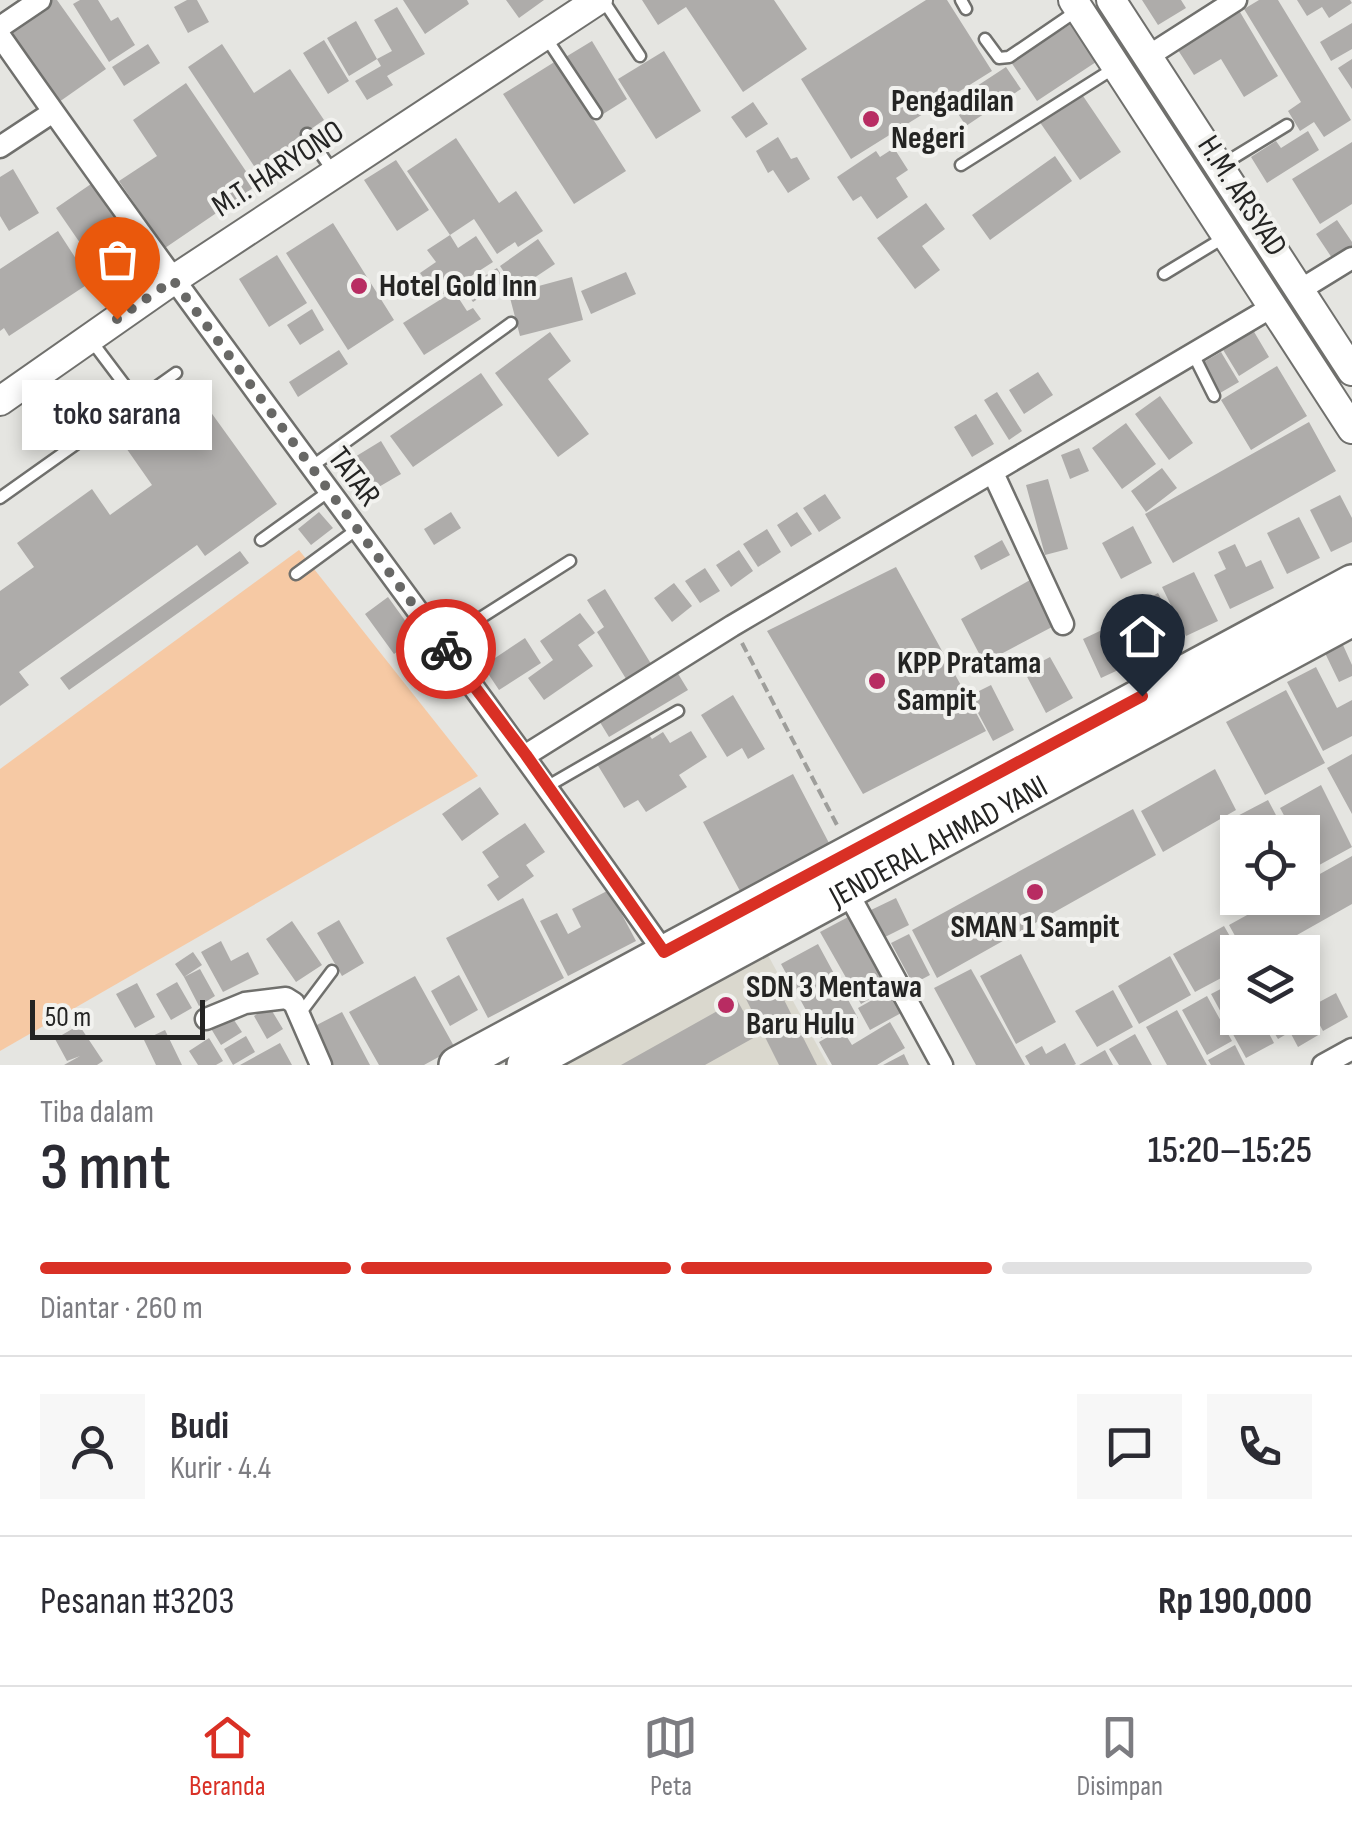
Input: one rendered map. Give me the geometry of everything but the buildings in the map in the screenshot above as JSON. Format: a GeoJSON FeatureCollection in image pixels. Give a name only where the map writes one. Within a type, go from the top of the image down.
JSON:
{"type":"FeatureCollection","features":[{"type":"Feature","properties":{"kind":"highway","name":"JENDERAL AHMAD YANI"},"geometry":{"type":"LineString","coordinates":[[456,1065],[1352,582]]}},
{"type":"Feature","properties":{"kind":"highway","name":"JENDERAL AHMAD YANI"},"geometry":{"type":"LineString","coordinates":[[526,1065],[1352,618]]}},
{"type":"Feature","properties":{"kind":"street"},"geometry":{"type":"LineString","coordinates":[[0,27],[40,0]]}},
{"type":"Feature","properties":{"kind":"street","name":"M.T. HARYONO"},"geometry":{"type":"LineString","coordinates":[[0,401],[173,280],[601,0]]}},
{"type":"Feature","properties":{"kind":"street","name":"H.M. ARSYAD"},"geometry":{"type":"LineString","coordinates":[[1111,0],[1352,372]]}},
{"type":"Feature","properties":{"kind":"street"},"geometry":{"type":"LineString","coordinates":[[1148,56],[1236,0]]}},
{"type":"Feature","properties":{"kind":"street","name":"H.M. ARSYAD"},"geometry":{"type":"LineString","coordinates":[[1076,5],[1352,429]]}},
{"type":"Feature","properties":{"kind":"street","name":"TATAR"},"geometry":{"type":"LineString","coordinates":[[0,36],[310,468],[526,755],[664,952]]}},
{"type":"Feature","properties":{"kind":"street"},"geometry":{"type":"LineString","coordinates":[[1153,123],[1180,107]]}},
{"type":"Feature","properties":{"kind":"street"},"geometry":{"type":"LineString","coordinates":[[0,148],[53,112]]}},
{"type":"Feature","properties":{"kind":"street"},"geometry":{"type":"LineString","coordinates":[[1300,290],[1352,258]]}},
{"type":"Feature","properties":{"kind":"street"},"geometry":{"type":"LineString","coordinates":[[526,755],[732,626],[1272,307]]}},
{"type":"Feature","properties":{"kind":"street"},"geometry":{"type":"LineString","coordinates":[[993,473],[1063,624]]}},
{"type":"Feature","properties":{"kind":"street"},"geometry":{"type":"LineString","coordinates":[[848,891],[942,1065]]}},
{"type":"Feature","properties":{"kind":"street"},"geometry":{"type":"LineString","coordinates":[[206,1020],[245,1003],[286,998],[294,1004],[321,1065]]}},
{"type":"Feature","properties":{"kind":"street"},"geometry":{"type":"LineString","coordinates":[[1324,1065],[1352,1049]]}},
{"type":"Feature","properties":{"kind":"lane"},"geometry":{"type":"LineString","coordinates":[[601,0],[640,56]]}},
{"type":"Feature","properties":{"kind":"lane"},"geometry":{"type":"LineString","coordinates":[[985,40],[1000,58],[1009,57],[1076,5]]}},
{"type":"Feature","properties":{"kind":"lane"},"geometry":{"type":"LineString","coordinates":[[544,36],[596,113]]}},
{"type":"Feature","properties":{"kind":"lane"},"geometry":{"type":"LineString","coordinates":[[961,165],[1117,67]]}},
{"type":"Feature","properties":{"kind":"lane"},"geometry":{"type":"LineString","coordinates":[[1220,167],[1287,125]]}},
{"type":"Feature","properties":{"kind":"lane"},"geometry":{"type":"LineString","coordinates":[[307,134],[334,174]]}},
{"type":"Feature","properties":{"kind":"lane"},"geometry":{"type":"LineString","coordinates":[[1164,274],[1226,236]]}},
{"type":"Feature","properties":{"kind":"lane"},"geometry":{"type":"LineString","coordinates":[[310,468],[511,323]]}},
{"type":"Feature","properties":{"kind":"lane"},"geometry":{"type":"LineString","coordinates":[[89,338],[136,400]]}},
{"type":"Feature","properties":{"kind":"lane"},"geometry":{"type":"LineString","coordinates":[[1193,354],[1214,396]]}},
{"type":"Feature","properties":{"kind":"lane"},"geometry":{"type":"LineString","coordinates":[[0,498],[176,373]]}},
{"type":"Feature","properties":{"kind":"lane"},"geometry":{"type":"LineString","coordinates":[[260,540],[328,492]]}},
{"type":"Feature","properties":{"kind":"lane"},"geometry":{"type":"LineString","coordinates":[[296,574],[356,530]]}},
{"type":"Feature","properties":{"kind":"lane"},"geometry":{"type":"LineString","coordinates":[[441,642],[570,561]]}},
{"type":"Feature","properties":{"kind":"lane"},"geometry":{"type":"LineString","coordinates":[[548,786],[678,712]]}},
{"type":"Feature","properties":{"kind":"lane"},"geometry":{"type":"LineString","coordinates":[[299,1016],[332,971]]}},
{"type":"Feature","properties":{"kind":"path"},"geometry":{"type":"LineString","coordinates":[[732,626],[852,852]]}},
{"type":"Feature","properties":{"kind":"shaded area"},"geometry":{"type":"Polygon","coordinates":[[[299,550],[478,776],[0,1051],[0,769],[299,550]]]}},
{"type":"Feature","properties":{"kind":"shaded area","name":"SDN 3 Mentawa Baru Hulu"},"geometry":{"type":"Polygon","coordinates":[[[764,948],[828,1065],[553,1065],[764,948]]]}},
{"type":"Feature","properties":{"kind":"way so far"},"geometry":{"type":"LineString","coordinates":[[117,319],[173,280],[446,649]]}},
{"type":"Feature","properties":{"kind":"place","name":"Pengadilan Negeri"},"geometry":{"type":"Point","coordinates":[871,119]}},
{"type":"Feature","properties":{"kind":"place","name":"Hotel Gold Inn"},"geometry":{"type":"Point","coordinates":[359,286]}},
{"type":"Feature","properties":{"kind":"place","name":"toko sarana"},"geometry":{"type":"Point","coordinates":[117,319]}},
{"type":"Feature","properties":{"kind":"place","name":"KPP Pratama Sampit"},"geometry":{"type":"Point","coordinates":[877,681]}},
{"type":"Feature","properties":{"kind":"place","name":"SMAN 1 Sampit"},"geometry":{"type":"Point","coordinates":[1035,892]}},
{"type":"Feature","properties":{"kind":"place","name":"SDN 3 Mentawa Baru Hulu"},"geometry":{"type":"Point","coordinates":[726,1005]}},
{"type":"Feature","properties":{"kind":"route"},"geometry":{"type":"LineString","coordinates":[[446,649],[526,755],[664,952],[1142,696]]}}]}
